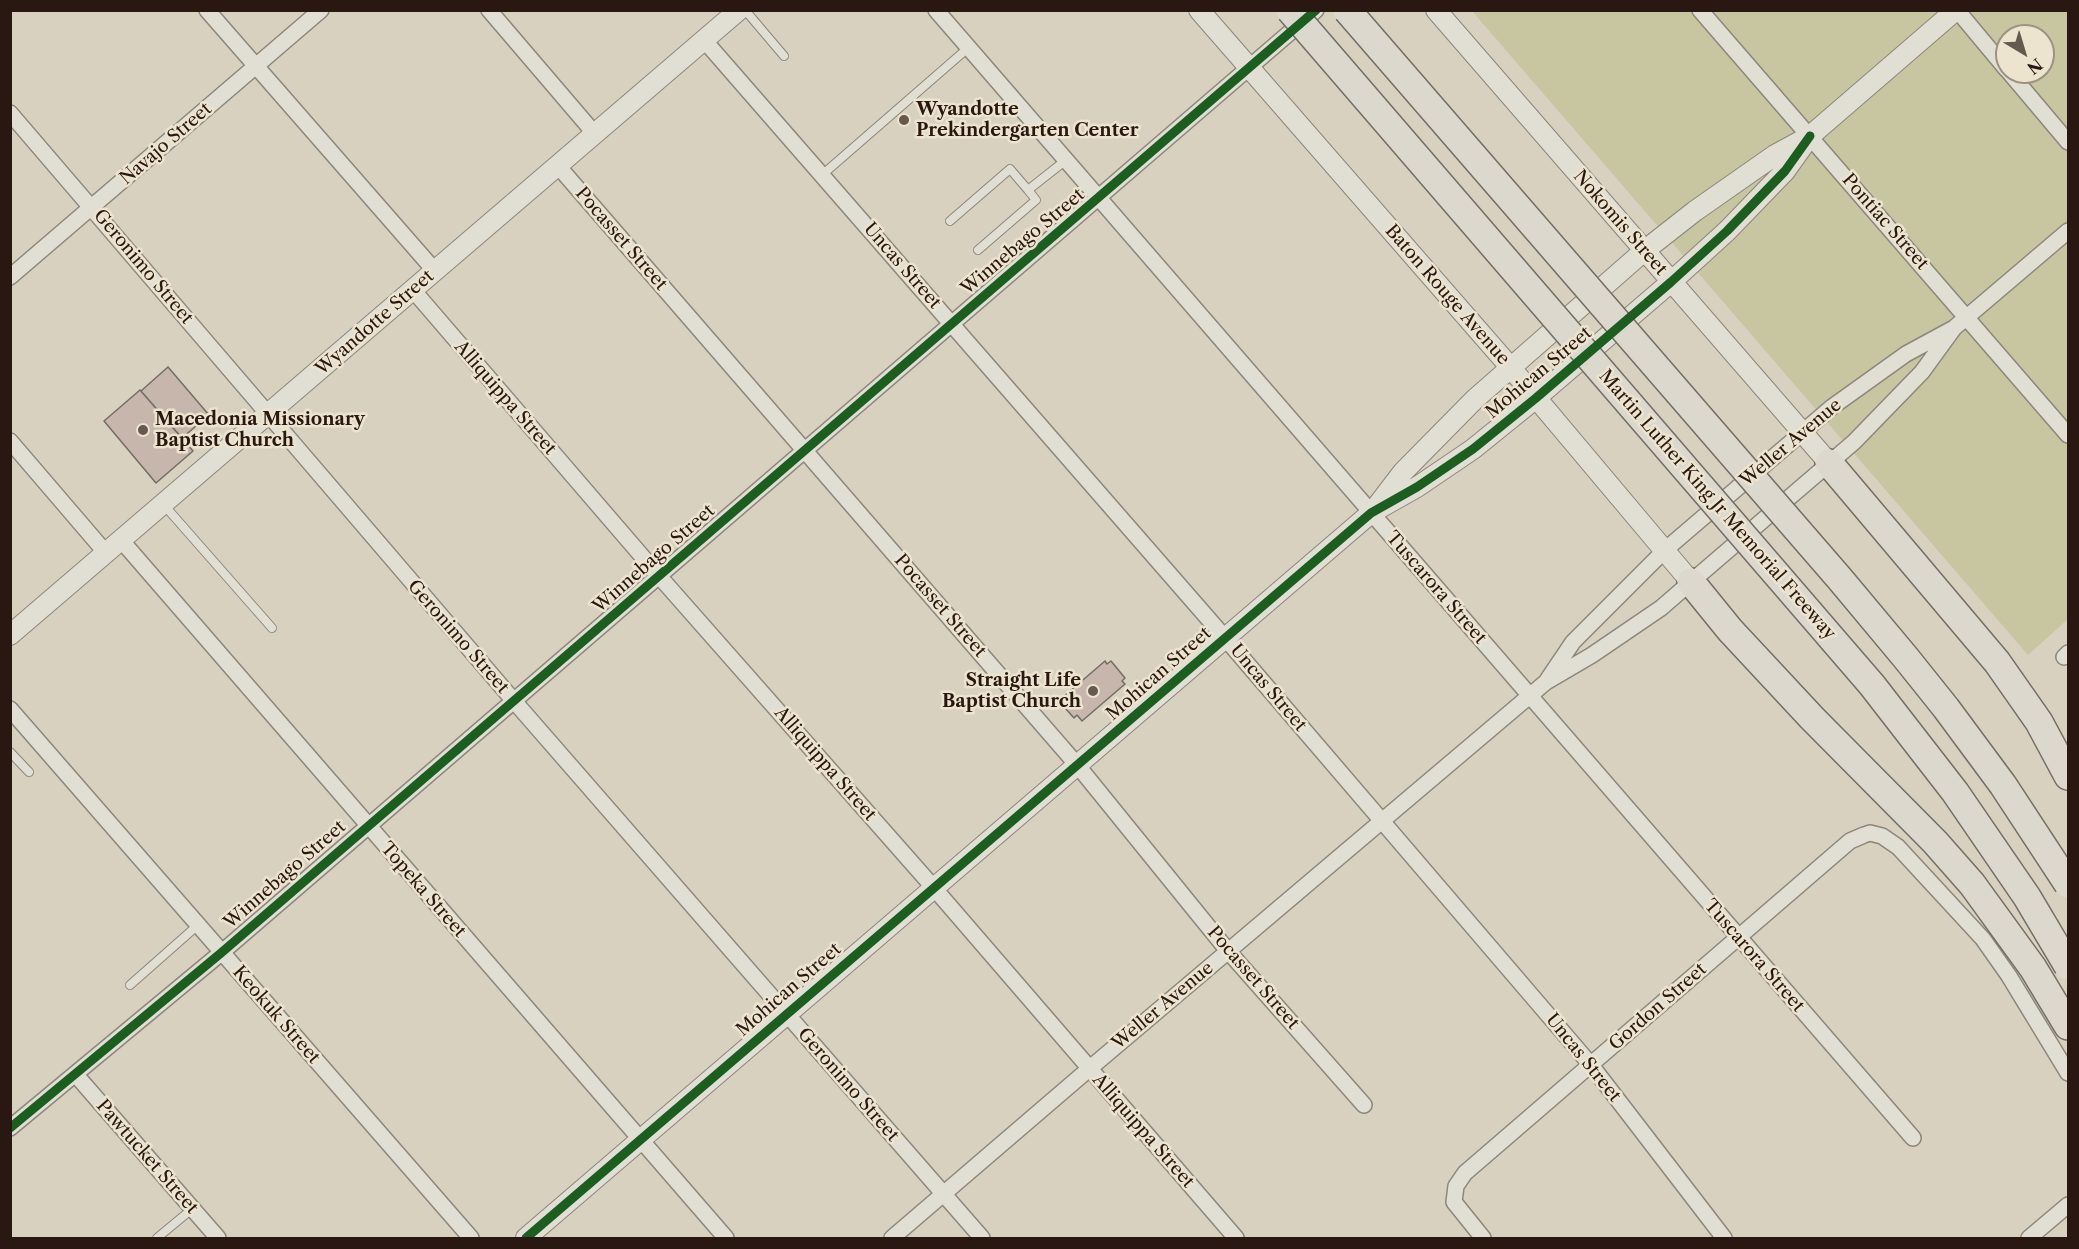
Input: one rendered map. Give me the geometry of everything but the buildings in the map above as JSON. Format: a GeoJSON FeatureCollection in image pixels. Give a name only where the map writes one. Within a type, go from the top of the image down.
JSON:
{"type":"FeatureCollection","features":[{"type":"Feature","properties":{"kind":"highway","name":"Martin Luther King Jr Memorial Freeway"},"geometry":{"type":"LineString","coordinates":[[1290,10],[1872,685],[1955,792],[2027,897],[2068,966]]}},
{"type":"Feature","properties":{"kind":"highway"},"geometry":{"type":"LineString","coordinates":[[1347,10],[1906,658],[2003,785],[2068,884]]}},
{"type":"Feature","properties":{"kind":"highway"},"geometry":{"type":"LineString","coordinates":[[1829,463],[1997,662],[2039,722],[2068,776]]}},
{"type":"Feature","properties":{"kind":"highway"},"geometry":{"type":"LineString","coordinates":[[1691,582],[1730,630],[1972,884],[2032,968],[2068,1026]]}},
{"type":"Feature","properties":{"kind":"street"},"geometry":{"type":"LineString","coordinates":[[207,10],[435,271]]}},
{"type":"Feature","properties":{"kind":"street","name":"Navajo Street"},"geometry":{"type":"LineString","coordinates":[[10,277],[321,10]]}},
{"type":"Feature","properties":{"kind":"street"},"geometry":{"type":"LineString","coordinates":[[489,10],[595,134]]}},
{"type":"Feature","properties":{"kind":"street","name":"Wyandotte Street"},"geometry":{"type":"LineString","coordinates":[[10,635],[739,10]]}},
{"type":"Feature","properties":{"kind":"street","name":"Tuscarora Street"},"geometry":{"type":"LineString","coordinates":[[936,10],[1737,938],[1913,1138]]}},
{"type":"Feature","properties":{"kind":"street","name":"Baton Rouge Avenue"},"geometry":{"type":"LineString","coordinates":[[1199,10],[1511,368],[1691,582]]}},
{"type":"Feature","properties":{"kind":"street","name":"Winnebago Street"},"geometry":{"type":"LineString","coordinates":[[10,1128],[221,953],[1317,10]]}},
{"type":"Feature","properties":{"kind":"street","name":"Nokomis Street"},"geometry":{"type":"LineString","coordinates":[[1436,10],[1829,463]]}},
{"type":"Feature","properties":{"kind":"street","name":"Pontiac Street"},"geometry":{"type":"LineString","coordinates":[[1700,10],[2068,435]]}},
{"type":"Feature","properties":{"kind":"street"},"geometry":{"type":"LineString","coordinates":[[1956,10],[1995,56]]}},
{"type":"Feature","properties":{"kind":"street","name":"Mohican Street"},"geometry":{"type":"LineString","coordinates":[[526,1239],[1371,513],[1403,472],[1475,399],[1644,251],[1695,211],[1775,155],[1810,136],[1956,10]]}},
{"type":"Feature","properties":{"kind":"street","name":"Uncas Street"},"geometry":{"type":"LineString","coordinates":[[704,40],[1226,639],[1591,1065],[1724,1239]]}},
{"type":"Feature","properties":{"kind":"street"},"geometry":{"type":"LineString","coordinates":[[2019,84],[2068,142]]}},
{"type":"Feature","properties":{"kind":"street","name":"Geronimo Street"},"geometry":{"type":"LineString","coordinates":[[10,113],[514,701],[982,1239]]}},
{"type":"Feature","properties":{"kind":"street","name":"Mohican Street"},"geometry":{"type":"LineString","coordinates":[[1371,513],[1417,487],[1473,449],[1536,398],[1727,231],[1785,171],[1810,136]]}},
{"type":"Feature","properties":{"kind":"street","name":"Pocasset Street"},"geometry":{"type":"LineString","coordinates":[[558,166],[1078,766],[1228,951],[1364,1105]]}},
{"type":"Feature","properties":{"kind":"street","name":"Weller Avenue"},"geometry":{"type":"LineString","coordinates":[[1546,682],[1573,642],[1665,550],[1832,407],[1906,354],[1954,328],[2068,231]]}},
{"type":"Feature","properties":{"kind":"street","name":"Alliquippa Street"},"geometry":{"type":"LineString","coordinates":[[413,290],[659,576],[934,888],[1236,1239]]}},
{"type":"Feature","properties":{"kind":"street","name":"Weller Avenue"},"geometry":{"type":"LineString","coordinates":[[892,1239],[1546,682],[1592,655],[1651,615],[1691,582],[1854,442],[1922,372],[1954,328]]}},
{"type":"Feature","properties":{"kind":"street"},"geometry":{"type":"LineString","coordinates":[[10,441],[106,553]]}},
{"type":"Feature","properties":{"kind":"street","name":"Topeka Street"},"geometry":{"type":"LineString","coordinates":[[121,540],[726,1239]]}},
{"type":"Feature","properties":{"kind":"street","name":"Keokuk Street"},"geometry":{"type":"LineString","coordinates":[[10,709],[471,1239]]}},
{"type":"Feature","properties":{"kind":"street","name":"Gordon Street"},"geometry":{"type":"LineString","coordinates":[[1483,1239],[1454,1202],[1454,1192],[1466,1173],[1850,841],[1870,833],[1882,836],[1898,847],[1983,939],[2009,976],[2068,1073]]}},
{"type":"Feature","properties":{"kind":"street","name":"Pawtucket Street"},"geometry":{"type":"LineString","coordinates":[[76,1075],[218,1239]]}},
{"type":"Feature","properties":{"kind":"street"},"geometry":{"type":"LineString","coordinates":[[2029,1239],[2068,1205]]}},
{"type":"Feature","properties":{"kind":"lane"},"geometry":{"type":"LineString","coordinates":[[745,10],[784,56]]}},
{"type":"Feature","properties":{"kind":"lane"},"geometry":{"type":"LineString","coordinates":[[822,175],[968,48]]}},
{"type":"Feature","properties":{"kind":"lane"},"geometry":{"type":"LineString","coordinates":[[1028,190],[1066,160]]}},
{"type":"Feature","properties":{"kind":"lane"},"geometry":{"type":"LineString","coordinates":[[950,221],[1010,169],[1036,200],[978,250]]}},
{"type":"Feature","properties":{"kind":"lane"},"geometry":{"type":"LineString","coordinates":[[164,504],[272,628]]}},
{"type":"Feature","properties":{"kind":"lane"},"geometry":{"type":"LineString","coordinates":[[10,752],[29,772]]}},
{"type":"Feature","properties":{"kind":"lane"},"geometry":{"type":"LineString","coordinates":[[130,985],[198,926]]}},
{"type":"Feature","properties":{"kind":"lane"},"geometry":{"type":"LineString","coordinates":[[157,1239],[192,1209]]}},
{"type":"Feature","properties":{"kind":"shaded area"},"geometry":{"type":"Polygon","coordinates":[[[1472,11],[2068,11],[2068,619],[2028,655],[1472,11]]]}},
{"type":"Feature","properties":{"kind":"cycle path"},"geometry":{"type":"LineString","coordinates":[[10,1128],[221,953],[1316,10]]}},
{"type":"Feature","properties":{"kind":"cycle path"},"geometry":{"type":"LineString","coordinates":[[526,1238],[1371,513],[1417,487],[1473,449],[1536,398],[1727,231],[1785,171],[1810,136]]}},
{"type":"Feature","properties":{"kind":"place","name":"Wyandotte Prekindergarten Center"},"geometry":{"type":"Point","coordinates":[904,120]}},
{"type":"Feature","properties":{"kind":"place","name":"Macedonia Missionary Baptist Church"},"geometry":{"type":"Point","coordinates":[143,430]}},
{"type":"Feature","properties":{"kind":"place","name":"Straight Life Baptist Church"},"geometry":{"type":"Point","coordinates":[1093,691]}}]}
